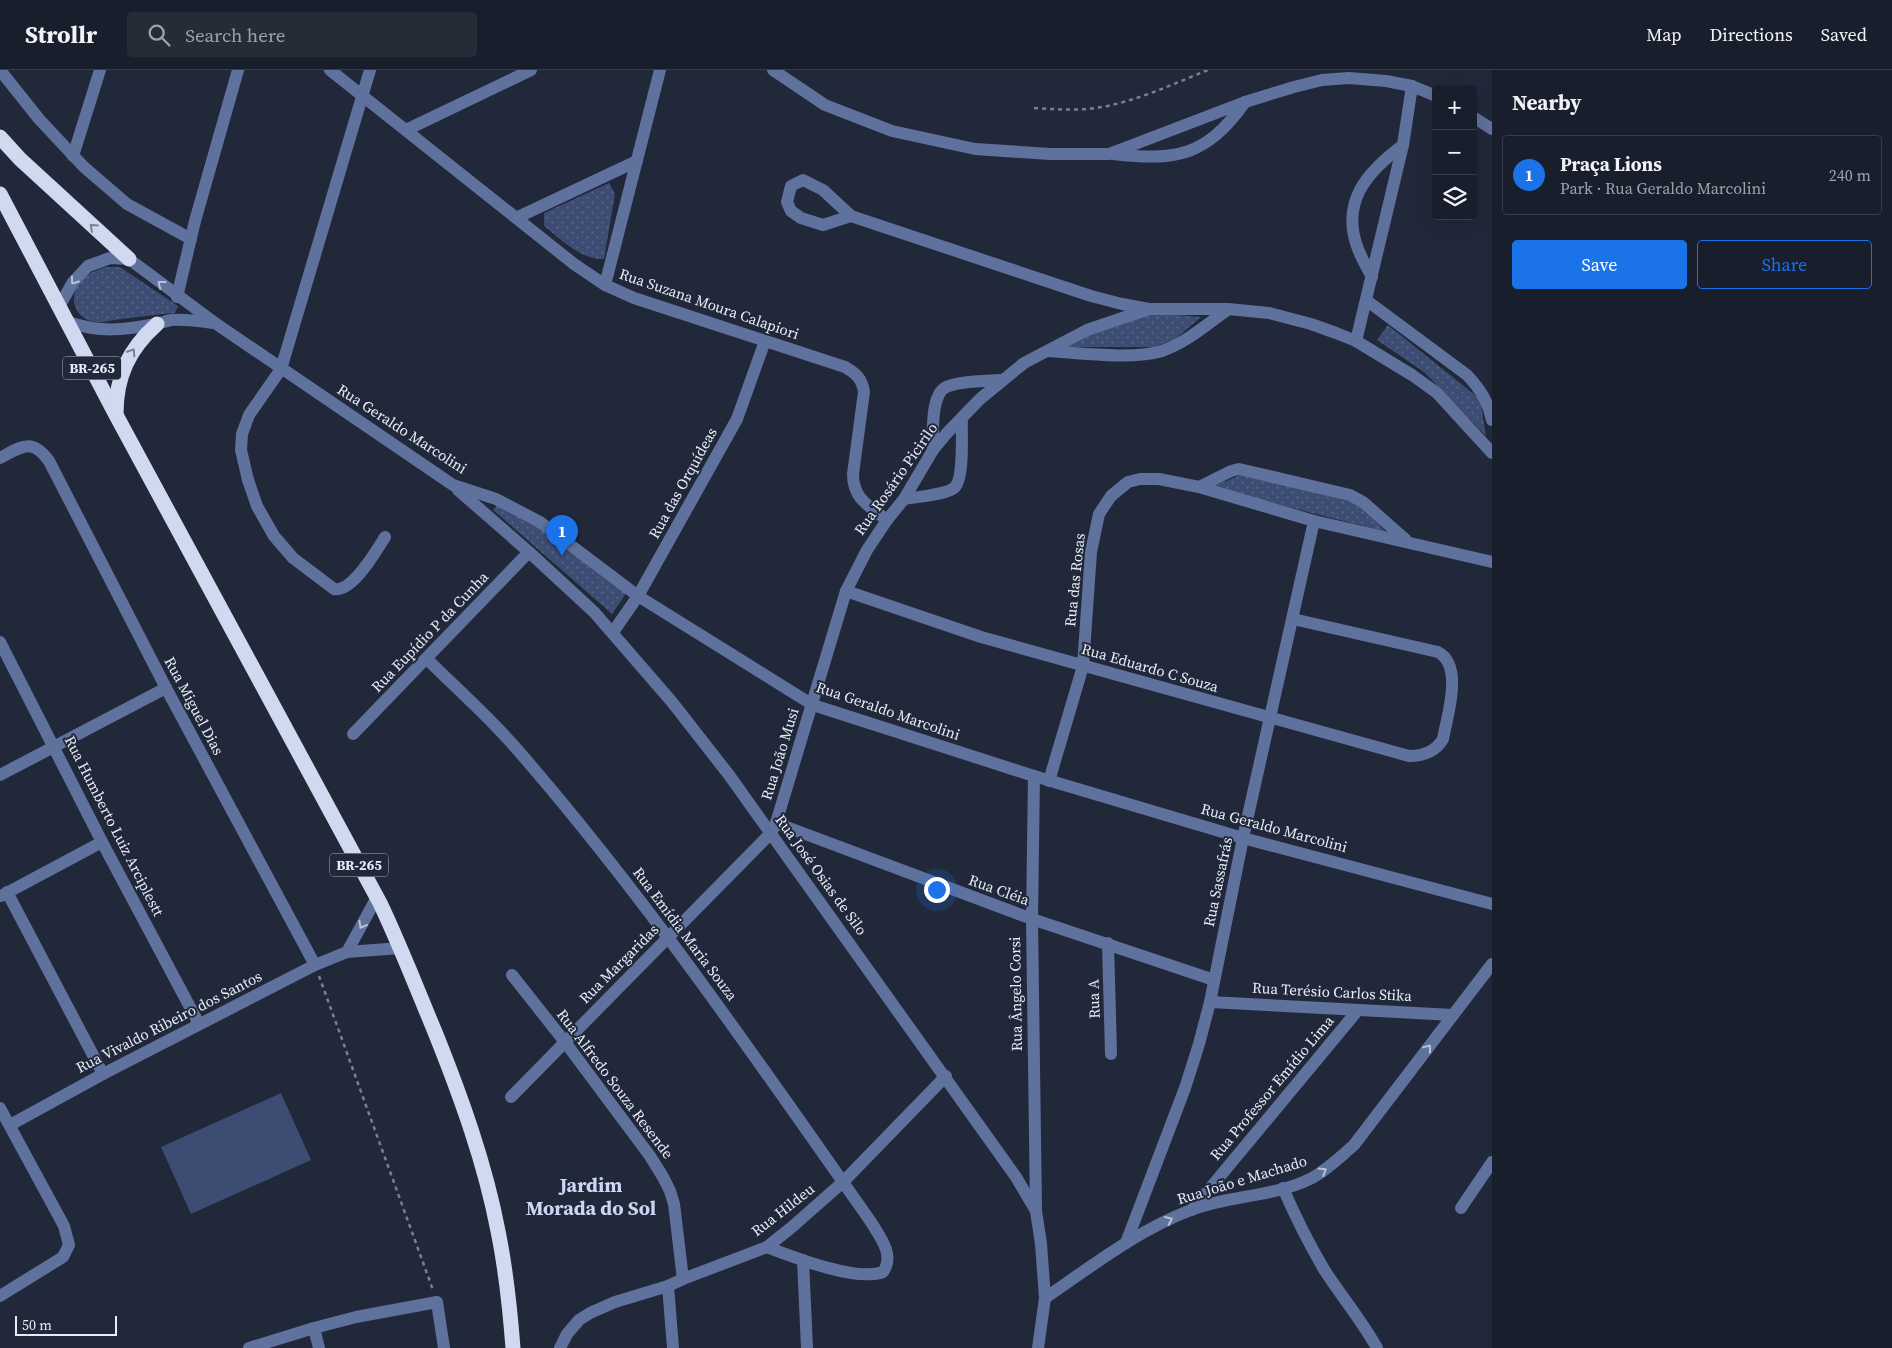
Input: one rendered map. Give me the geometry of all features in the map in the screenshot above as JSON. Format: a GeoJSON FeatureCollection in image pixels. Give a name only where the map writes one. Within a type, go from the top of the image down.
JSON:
{"type":"FeatureCollection","features":[{"type":"Feature","properties":{"kind":"highway"},"geometry":{"type":"LineString","coordinates":[[0,137],[20,159],[130,259]]}},
{"type":"Feature","properties":{"kind":"highway","name":"BR-265"},"geometry":{"type":"LineString","coordinates":[[0,194],[60,305],[116,415],[377,897],[401,948],[468,1118],[479,1157],[498,1230],[510,1303],[513,1348]]}},
{"type":"Feature","properties":{"kind":"highway"},"geometry":{"type":"LineString","coordinates":[[116,415],[119,380],[125,364],[139,342],[157,324]]}},
{"type":"Feature","properties":{"kind":"street"},"geometry":{"type":"LineString","coordinates":[[0,70],[39,119],[73,156],[127,204],[191,239]]}},
{"type":"Feature","properties":{"kind":"street"},"geometry":{"type":"LineString","coordinates":[[73,156],[100,70]]}},
{"type":"Feature","properties":{"kind":"street"},"geometry":{"type":"LineString","coordinates":[[177,297],[191,239],[238,70]]}},
{"type":"Feature","properties":{"kind":"street"},"geometry":{"type":"LineString","coordinates":[[330,70],[518,217],[574,264],[605,285]]}},
{"type":"Feature","properties":{"kind":"street"},"geometry":{"type":"LineString","coordinates":[[370,70],[281,369],[249,416],[242,434],[241,450],[257,506],[274,536],[293,558],[334,588],[338,590],[352,582],[385,537]]}},
{"type":"Feature","properties":{"kind":"street"},"geometry":{"type":"LineString","coordinates":[[406,130],[531,70]]}},
{"type":"Feature","properties":{"kind":"street","name":"Rua Suzana Moura Calapiori"},"geometry":{"type":"LineString","coordinates":[[660,70],[605,285],[634,298],[845,367],[859,377],[863,382],[864,402],[852,474],[853,484],[862,502],[887,520]]}},
{"type":"Feature","properties":{"kind":"street"},"geometry":{"type":"LineString","coordinates":[[773,70],[824,105],[892,131],[975,149],[1050,154],[1109,154],[1149,158],[1178,156],[1199,147],[1218,133],[1233,119],[1245,102]]}},
{"type":"Feature","properties":{"kind":"street"},"geometry":{"type":"LineString","coordinates":[[1109,154],[1245,102],[1322,80],[1349,78],[1386,81],[1412,86],[1432,94]]}},
{"type":"Feature","properties":{"kind":"street"},"geometry":{"type":"LineString","coordinates":[[1356,341],[1403,145],[1412,86]]}},
{"type":"Feature","properties":{"kind":"street"},"geometry":{"type":"LineString","coordinates":[[1477,120],[1492,129]]}},
{"type":"Feature","properties":{"kind":"street"},"geometry":{"type":"LineString","coordinates":[[1372,277],[1358,249],[1353,231],[1356,198],[1366,179],[1384,159],[1403,145]]}},
{"type":"Feature","properties":{"kind":"street"},"geometry":{"type":"LineString","coordinates":[[518,217],[637,162]]}},
{"type":"Feature","properties":{"kind":"street"},"geometry":{"type":"LineString","coordinates":[[852,216],[823,224],[801,218],[791,211],[787,202],[791,186],[803,180],[818,186],[852,216],[1091,296],[1149,309],[1228,309],[1278,316],[1311,324],[1356,341],[1437,393],[1492,453]]}},
{"type":"Feature","properties":{"kind":"street"},"geometry":{"type":"LineString","coordinates":[[60,305],[73,282],[88,266],[110,258],[130,259]]}},
{"type":"Feature","properties":{"kind":"street","name":"Rua Geraldo Marcolini"},"geometry":{"type":"LineString","coordinates":[[130,259],[177,297],[453,485],[496,500],[540,522],[638,596],[813,705],[1034,776],[1243,838],[1492,904]]}},
{"type":"Feature","properties":{"kind":"street"},"geometry":{"type":"LineString","coordinates":[[1366,300],[1467,375],[1480,389],[1488,405],[1492,420]]}},
{"type":"Feature","properties":{"kind":"street","name":"Rua Rosário Picirilo"},"geometry":{"type":"LineString","coordinates":[[845,594],[867,550],[904,499],[933,450],[1001,380],[1024,363],[1087,330],[1149,309]]}},
{"type":"Feature","properties":{"kind":"street"},"geometry":{"type":"LineString","coordinates":[[1045,351],[1122,355],[1161,351],[1176,345],[1228,309]]}},
{"type":"Feature","properties":{"kind":"street","name":"Rua Geraldo Marcolini"},"geometry":{"type":"LineString","coordinates":[[68,322],[100,330],[115,330],[157,324],[169,320],[215,323]]}},
{"type":"Feature","properties":{"kind":"street","name":"Rua das Orquídeas"},"geometry":{"type":"LineString","coordinates":[[613,632],[638,596],[737,419],[766,342]]}},
{"type":"Feature","properties":{"kind":"street"},"geometry":{"type":"LineString","coordinates":[[933,450],[934,408],[942,390],[947,386],[1001,380]]}},
{"type":"Feature","properties":{"kind":"street"},"geometry":{"type":"LineString","coordinates":[[904,499],[947,491],[957,484],[961,467],[962,418]]}},
{"type":"Feature","properties":{"kind":"street","name":"Rua Miguel Dias"},"geometry":{"type":"LineString","coordinates":[[0,458],[21,447],[28,446],[38,448],[49,461],[166,688],[315,965]]}},
{"type":"Feature","properties":{"kind":"street"},"geometry":{"type":"LineString","coordinates":[[1199,487],[1239,469],[1350,495],[1363,502],[1408,541]]}},
{"type":"Feature","properties":{"kind":"street","name":"Rua das Rosas"},"geometry":{"type":"LineString","coordinates":[[1049,780],[1083,666],[1091,552],[1099,514],[1111,496],[1128,482],[1140,479],[1159,479],[1199,487],[1314,521],[1408,541],[1492,562]]}},
{"type":"Feature","properties":{"kind":"street","name":"Rua José Osias de Silo"},"geometry":{"type":"LineString","coordinates":[[453,485],[529,552],[613,632],[773,828],[1016,1177],[1036,1211],[1041,1244],[1045,1298],[1038,1348]]}},
{"type":"Feature","properties":{"kind":"street","name":"Rua Sassafrás"},"geometry":{"type":"LineString","coordinates":[[1126,1243],[1185,1088],[1210,1002],[1243,838],[1314,521]]}},
{"type":"Feature","properties":{"kind":"street","name":"Rua Eupídio P da Cunha"},"geometry":{"type":"LineString","coordinates":[[353,734],[529,552]]}},
{"type":"Feature","properties":{"kind":"street","name":"Rua Eduardo C Souza"},"geometry":{"type":"LineString","coordinates":[[845,594],[981,637],[1409,756],[1417,756],[1434,750],[1442,739],[1452,691],[1452,678],[1448,660],[1444,656],[1438,652],[1293,619]]}},
{"type":"Feature","properties":{"kind":"street","name":"Rua João Musi"},"geometry":{"type":"LineString","coordinates":[[773,828],[813,705],[845,594]]}},
{"type":"Feature","properties":{"kind":"street","name":"Rua Humberto Luiz Arciplestt"},"geometry":{"type":"LineString","coordinates":[[2,649],[199,1024]]}},
{"type":"Feature","properties":{"kind":"street","name":"Rua Emídia Maria Souza"},"geometry":{"type":"LineString","coordinates":[[427,659],[514,746],[592,837],[669,937],[871,1222],[887,1252],[886,1267],[883,1272],[871,1274],[838,1269],[803,1260]]}},
{"type":"Feature","properties":{"kind":"street"},"geometry":{"type":"LineString","coordinates":[[0,775],[166,688]]}},
{"type":"Feature","properties":{"kind":"street","name":"Rua Ângelo Corsi"},"geometry":{"type":"LineString","coordinates":[[1034,776],[1032,919],[1036,1211]]}},
{"type":"Feature","properties":{"kind":"street","name":"Rua Cléia"},"geometry":{"type":"LineString","coordinates":[[773,828],[1032,919],[1214,980]]}},
{"type":"Feature","properties":{"kind":"street","name":"Rua Margaridas"},"geometry":{"type":"LineString","coordinates":[[512,1097],[773,828]]}},
{"type":"Feature","properties":{"kind":"street"},"geometry":{"type":"LineString","coordinates":[[102,842],[4,894],[103,1074]]}},
{"type":"Feature","properties":{"kind":"street"},"geometry":{"type":"LineString","coordinates":[[346,952],[377,897]]}},
{"type":"Feature","properties":{"kind":"street","name":"Rua A"},"geometry":{"type":"LineString","coordinates":[[1108,944],[1111,1054]]}},
{"type":"Feature","properties":{"kind":"street","name":"Rua Vivaldo Ribeiro dos Santos"},"geometry":{"type":"LineString","coordinates":[[10,1126],[103,1074],[315,965],[346,952],[401,948]]}},
{"type":"Feature","properties":{"kind":"street","name":"Rua João e Machado"},"geometry":{"type":"LineString","coordinates":[[1045,1298],[1126,1243],[1192,1210],[1283,1188],[1311,1178],[1330,1167],[1354,1145],[1492,964]]}},
{"type":"Feature","properties":{"kind":"street","name":"Rua Alfredo Souza Resende"},"geometry":{"type":"LineString","coordinates":[[512,976],[565,1042],[650,1156],[670,1191],[674,1204],[683,1279]]}},
{"type":"Feature","properties":{"kind":"street","name":"Rua Terésio Carlos Stika"},"geometry":{"type":"LineString","coordinates":[[1210,1002],[1453,1015]]}},
{"type":"Feature","properties":{"kind":"street","name":"Rua Professor Emídio Lima"},"geometry":{"type":"LineString","coordinates":[[1192,1210],[1358,1010]]}},
{"type":"Feature","properties":{"kind":"street","name":"Rua Hildeu"},"geometry":{"type":"LineString","coordinates":[[560,1348],[567,1334],[579,1320],[590,1313],[615,1302],[668,1286],[767,1247],[843,1182],[946,1076]]}},
{"type":"Feature","properties":{"kind":"street"},"geometry":{"type":"LineString","coordinates":[[0,1108],[64,1226],[69,1245],[63,1257],[0,1296]]}},
{"type":"Feature","properties":{"kind":"street"},"geometry":{"type":"LineString","coordinates":[[1461,1208],[1492,1162]]}},
{"type":"Feature","properties":{"kind":"street"},"geometry":{"type":"LineString","coordinates":[[1283,1188],[1301,1229],[1325,1271],[1377,1348]]}},
{"type":"Feature","properties":{"kind":"street"},"geometry":{"type":"LineString","coordinates":[[767,1247],[803,1260],[808,1348]]}},
{"type":"Feature","properties":{"kind":"street"},"geometry":{"type":"LineString","coordinates":[[668,1286],[673,1348]]}},
{"type":"Feature","properties":{"kind":"street"},"geometry":{"type":"LineString","coordinates":[[248,1348],[356,1317],[437,1302],[444,1348]]}},
{"type":"Feature","properties":{"kind":"street"},"geometry":{"type":"LineString","coordinates":[[314,1328],[319,1348]]}},
{"type":"Feature","properties":{"kind":"path"},"geometry":{"type":"LineString","coordinates":[[1034,108],[1070,110],[1097,108],[1147,94],[1208,70]]}},
{"type":"Feature","properties":{"kind":"path"},"geometry":{"type":"LineString","coordinates":[[315,965],[437,1302]]}},
{"type":"Feature","properties":{"kind":"shaded area"},"geometry":{"type":"Polygon","coordinates":[[[609,183],[615,194],[604,259],[580,253],[544,226],[544,213],[609,183]]]}},
{"type":"Feature","properties":{"kind":"shaded area"},"geometry":{"type":"Polygon","coordinates":[[[106,267],[120,267],[178,306],[175,313],[103,322],[95,322],[82,317],[74,301],[79,282],[96,270],[106,267]]]}},
{"type":"Feature","properties":{"kind":"shaded area"},"geometry":{"type":"Polygon","coordinates":[[[1155,313],[1201,317],[1174,340],[1153,347],[1066,347],[1091,331],[1155,313]]]}},
{"type":"Feature","properties":{"kind":"shaded area"},"geometry":{"type":"Polygon","coordinates":[[[1388,325],[1480,399],[1486,436],[1424,372],[1377,340],[1388,325]]]}},
{"type":"Feature","properties":{"kind":"shaded area"},"geometry":{"type":"Polygon","coordinates":[[[1243,474],[1356,500],[1386,532],[1211,487],[1243,474]]]}},
{"type":"Feature","properties":{"kind":"shaded area"},"geometry":{"type":"Polygon","coordinates":[[[498,504],[530,521],[627,592],[612,614],[493,510],[498,504]]]}},
{"type":"Feature","properties":{"kind":"shaded area"},"geometry":{"type":"Polygon","coordinates":[[[281,1093],[311,1160],[191,1214],[161,1147],[281,1093]]]}},
{"type":"Feature","properties":{"kind":"place","name":"Praça Lions"},"geometry":{"type":"Point","coordinates":[562,556]}},
{"type":"Feature","properties":{"kind":"district","name":"Jardim Morada do Sol"},"geometry":{"type":"Point","coordinates":[591,1196]}}]}
